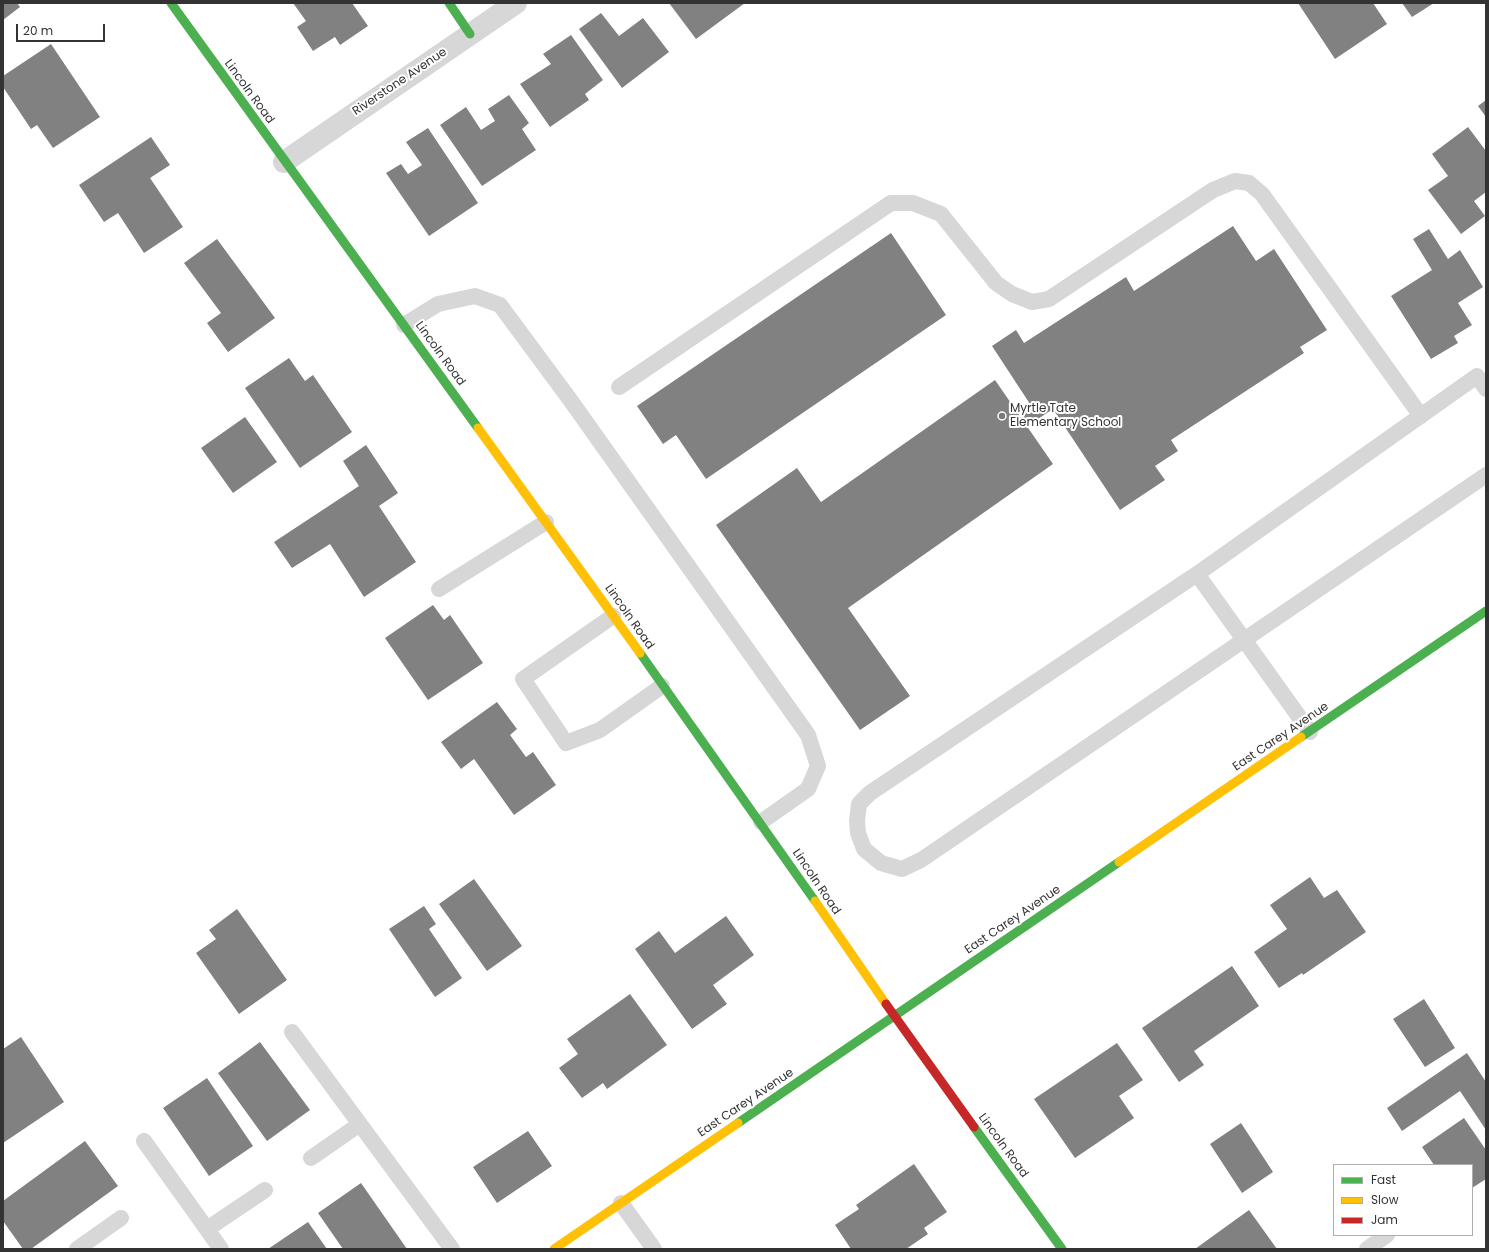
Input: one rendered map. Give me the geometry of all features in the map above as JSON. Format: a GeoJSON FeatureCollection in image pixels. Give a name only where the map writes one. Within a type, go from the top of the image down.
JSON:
{"type":"FeatureCollection","features":[{"type":"Feature","properties":{"kind":"street","name":"Lincoln Road"},"geometry":{"type":"LineString","coordinates":[[171,3],[284,162],[404,325],[761,822],[894,1016],[1062,1249]]}},
{"type":"Feature","properties":{"kind":"street"},"geometry":{"type":"LineString","coordinates":[[448,3],[470,34]]}},
{"type":"Feature","properties":{"kind":"street","name":"Riverstone Avenue"},"geometry":{"type":"LineString","coordinates":[[284,162],[516,3]]}},
{"type":"Feature","properties":{"kind":"street","name":"East Carey Avenue"},"geometry":{"type":"LineString","coordinates":[[554,1249],[1486,611]]}},
{"type":"Feature","properties":{"kind":"lane"},"geometry":{"type":"LineString","coordinates":[[619,387],[891,203],[913,202],[941,214],[996,283],[1012,294],[1032,302],[1049,299],[1213,190],[1235,181],[1249,183],[1262,194],[1421,416]]}},
{"type":"Feature","properties":{"kind":"lane"},"geometry":{"type":"LineString","coordinates":[[404,325],[438,304],[475,296],[500,305],[571,401],[808,735],[818,766],[808,789],[761,822]]}},
{"type":"Feature","properties":{"kind":"lane"},"geometry":{"type":"LineString","coordinates":[[1486,389],[1477,376],[1197,574],[870,793],[859,804],[857,821],[858,833],[864,849],[881,863],[902,869],[921,860],[1486,475]]}},
{"type":"Feature","properties":{"kind":"lane"},"geometry":{"type":"LineString","coordinates":[[439,590],[546,522]]}},
{"type":"Feature","properties":{"kind":"lane"},"geometry":{"type":"LineString","coordinates":[[1197,574],[1310,732]]}},
{"type":"Feature","properties":{"kind":"lane"},"geometry":{"type":"LineString","coordinates":[[613,616],[523,679],[566,743],[600,730],[662,686]]}},
{"type":"Feature","properties":{"kind":"lane"},"geometry":{"type":"LineString","coordinates":[[292,1032],[452,1249]]}},
{"type":"Feature","properties":{"kind":"lane"},"geometry":{"type":"LineString","coordinates":[[311,1158],[360,1124]]}},
{"type":"Feature","properties":{"kind":"lane"},"geometry":{"type":"LineString","coordinates":[[144,1141],[221,1249]]}},
{"type":"Feature","properties":{"kind":"lane"},"geometry":{"type":"LineString","coordinates":[[207,1229],[265,1190]]}},
{"type":"Feature","properties":{"kind":"lane"},"geometry":{"type":"LineString","coordinates":[[621,1203],[654,1249]]}},
{"type":"Feature","properties":{"kind":"lane"},"geometry":{"type":"LineString","coordinates":[[77,1249],[121,1218]]}},
{"type":"Feature","properties":{"kind":"lane"},"geometry":{"type":"LineString","coordinates":[[1367,1249],[1386,1236]]}},
{"type":"Feature","properties":{"kind":"building"},"geometry":{"type":"Polygon","coordinates":[[[3,3],[17,3],[20,7],[3,20],[3,3]]]}},
{"type":"Feature","properties":{"kind":"building"},"geometry":{"type":"Polygon","coordinates":[[[293,3],[352,3],[368,26],[340,45],[335,37],[313,51],[297,27],[306,21],[293,3]]]}},
{"type":"Feature","properties":{"kind":"building"},"geometry":{"type":"Polygon","coordinates":[[[669,3],[745,3],[696,39],[669,3]]]}},
{"type":"Feature","properties":{"kind":"building"},"geometry":{"type":"Polygon","coordinates":[[[1298,3],[1373,3],[1387,24],[1335,59],[1298,3]]]}},
{"type":"Feature","properties":{"kind":"building"},"geometry":{"type":"Polygon","coordinates":[[[1402,3],[1434,3],[1412,17],[1402,3]]]}},
{"type":"Feature","properties":{"kind":"building"},"geometry":{"type":"Polygon","coordinates":[[[601,13],[619,36],[643,18],[669,52],[622,88],[579,29],[601,13]]]}},
{"type":"Feature","properties":{"kind":"building"},"geometry":{"type":"Polygon","coordinates":[[[571,35],[603,80],[585,94],[589,100],[550,127],[520,84],[551,64],[543,54],[571,35]]]}},
{"type":"Feature","properties":{"kind":"building"},"geometry":{"type":"Polygon","coordinates":[[[51,44],[100,117],[53,148],[37,125],[31,129],[3,87],[3,76],[51,44]]]}},
{"type":"Feature","properties":{"kind":"building"},"geometry":{"type":"Polygon","coordinates":[[[509,95],[529,123],[522,129],[536,150],[482,186],[440,125],[466,107],[481,130],[495,121],[488,109],[509,95]]]}},
{"type":"Feature","properties":{"kind":"building"},"geometry":{"type":"Polygon","coordinates":[[[1486,100],[1486,117],[1478,106],[1486,100]]]}},
{"type":"Feature","properties":{"kind":"building"},"geometry":{"type":"Polygon","coordinates":[[[1468,127],[1486,151],[1486,192],[1474,201],[1485,216],[1461,234],[1428,190],[1448,176],[1432,154],[1468,127]]]}},
{"type":"Feature","properties":{"kind":"building"},"geometry":{"type":"Polygon","coordinates":[[[428,128],[478,203],[429,236],[386,173],[401,164],[408,174],[422,165],[406,142],[428,128]]]}},
{"type":"Feature","properties":{"kind":"building"},"geometry":{"type":"Polygon","coordinates":[[[151,137],[170,165],[150,178],[183,227],[144,253],[118,213],[104,222],[79,185],[151,137]]]}},
{"type":"Feature","properties":{"kind":"building"},"geometry":{"type":"Polygon","coordinates":[[[1233,226],[1256,261],[1274,249],[1327,330],[1300,347],[1304,353],[1171,440],[1178,451],[1155,466],[1165,480],[1120,510],[1053,409],[1029,425],[1020,411],[1030,404],[992,346],[1016,330],[1024,343],[1126,277],[1134,291],[1233,226]]]}},
{"type":"Feature","properties":{"kind":"building"},"geometry":{"type":"Polygon","coordinates":[[[1429,229],[1448,259],[1460,250],[1483,287],[1458,303],[1472,325],[1454,336],[1458,343],[1431,359],[1391,296],[1432,270],[1413,239],[1429,229]]]}},
{"type":"Feature","properties":{"kind":"building"},"geometry":{"type":"Polygon","coordinates":[[[891,233],[946,315],[706,479],[676,435],[663,444],[637,406],[891,233]]]}},
{"type":"Feature","properties":{"kind":"building"},"geometry":{"type":"Polygon","coordinates":[[[217,239],[275,318],[228,352],[207,323],[221,313],[184,263],[217,239]]]}},
{"type":"Feature","properties":{"kind":"building"},"geometry":{"type":"Polygon","coordinates":[[[289,358],[305,381],[313,375],[352,432],[300,468],[245,388],[289,358]]]}},
{"type":"Feature","properties":{"kind":"building"},"geometry":{"type":"Polygon","coordinates":[[[995,380],[1053,464],[848,608],[910,696],[860,730],[716,525],[797,468],[821,502],[995,380]]]}},
{"type":"Feature","properties":{"kind":"building"},"geometry":{"type":"Polygon","coordinates":[[[245,417],[277,462],[233,493],[201,448],[245,417]]]}},
{"type":"Feature","properties":{"kind":"building"},"geometry":{"type":"Polygon","coordinates":[[[366,445],[398,493],[379,506],[416,562],[364,597],[330,544],[292,568],[274,542],[359,486],[343,461],[366,445]]]}},
{"type":"Feature","properties":{"kind":"building"},"geometry":{"type":"Polygon","coordinates":[[[433,605],[444,620],[450,615],[483,663],[428,700],[385,638],[433,605]]]}},
{"type":"Feature","properties":{"kind":"building"},"geometry":{"type":"Polygon","coordinates":[[[497,702],[517,729],[510,735],[526,757],[533,752],[556,785],[514,815],[474,759],[461,769],[441,742],[497,702]]]}},
{"type":"Feature","properties":{"kind":"building"},"geometry":{"type":"Polygon","coordinates":[[[1310,877],[1324,898],[1337,890],[1366,932],[1303,975],[1302,973],[1279,988],[1254,952],[1287,929],[1270,905],[1310,877]]]}},
{"type":"Feature","properties":{"kind":"building"},"geometry":{"type":"Polygon","coordinates":[[[474,879],[522,946],[487,971],[439,904],[474,879]]]}},
{"type":"Feature","properties":{"kind":"building"},"geometry":{"type":"Polygon","coordinates":[[[424,906],[436,924],[429,929],[462,978],[435,997],[389,929],[424,906]]]}},
{"type":"Feature","properties":{"kind":"building"},"geometry":{"type":"Polygon","coordinates":[[[237,909],[287,980],[239,1014],[196,953],[216,939],[209,930],[237,909]]]}},
{"type":"Feature","properties":{"kind":"building"},"geometry":{"type":"Polygon","coordinates":[[[726,916],[754,955],[713,985],[727,1004],[692,1029],[635,949],[659,931],[675,953],[726,916]]]}},
{"type":"Feature","properties":{"kind":"building"},"geometry":{"type":"Polygon","coordinates":[[[1232,966],[1259,1006],[1194,1051],[1204,1065],[1179,1082],[1142,1028],[1232,966]]]}},
{"type":"Feature","properties":{"kind":"building"},"geometry":{"type":"Polygon","coordinates":[[[630,994],[667,1045],[607,1089],[603,1083],[582,1098],[559,1068],[578,1054],[567,1039],[630,994]]]}},
{"type":"Feature","properties":{"kind":"building"},"geometry":{"type":"Polygon","coordinates":[[[1424,999],[1455,1048],[1425,1067],[1393,1019],[1424,999]]]}},
{"type":"Feature","properties":{"kind":"building"},"geometry":{"type":"Polygon","coordinates":[[[21,1037],[64,1102],[3,1143],[3,1049],[21,1037]]]}},
{"type":"Feature","properties":{"kind":"building"},"geometry":{"type":"Polygon","coordinates":[[[260,1042],[310,1110],[267,1141],[218,1073],[260,1042]]]}},
{"type":"Feature","properties":{"kind":"building"},"geometry":{"type":"Polygon","coordinates":[[[1117,1043],[1143,1080],[1119,1096],[1134,1118],[1075,1158],[1034,1099],[1117,1043]]]}},
{"type":"Feature","properties":{"kind":"building"},"geometry":{"type":"Polygon","coordinates":[[[1467,1053],[1486,1082],[1486,1130],[1460,1091],[1402,1131],[1387,1108],[1467,1053]]]}},
{"type":"Feature","properties":{"kind":"building"},"geometry":{"type":"Polygon","coordinates":[[[207,1078],[253,1146],[209,1176],[163,1108],[207,1078]]]}},
{"type":"Feature","properties":{"kind":"building"},"geometry":{"type":"Polygon","coordinates":[[[1464,1118],[1486,1150],[1486,1179],[1473,1187],[1473,1164],[1433,1164],[1422,1147],[1464,1118]]]}},
{"type":"Feature","properties":{"kind":"building"},"geometry":{"type":"Polygon","coordinates":[[[1241,1123],[1273,1172],[1242,1193],[1210,1144],[1241,1123]]]}},
{"type":"Feature","properties":{"kind":"building"},"geometry":{"type":"Polygon","coordinates":[[[528,1131],[552,1166],[497,1203],[473,1167],[528,1131]]]}},
{"type":"Feature","properties":{"kind":"building"},"geometry":{"type":"Polygon","coordinates":[[[85,1141],[118,1186],[31,1249],[23,1249],[3,1221],[3,1201],[85,1141]]]}},
{"type":"Feature","properties":{"kind":"building"},"geometry":{"type":"Polygon","coordinates":[[[914,1164],[947,1212],[924,1228],[928,1234],[906,1249],[851,1249],[835,1225],[859,1209],[856,1205],[914,1164]]]}},
{"type":"Feature","properties":{"kind":"building"},"geometry":{"type":"Polygon","coordinates":[[[361,1183],[407,1249],[343,1249],[318,1213],[361,1183]]]}},
{"type":"Feature","properties":{"kind":"building"},"geometry":{"type":"Polygon","coordinates":[[[1249,1210],[1277,1249],[1195,1249],[1249,1210]]]}},
{"type":"Feature","properties":{"kind":"building"},"geometry":{"type":"Polygon","coordinates":[[[308,1222],[327,1249],[268,1249],[308,1222]]]}},
{"type":"Feature","properties":{"kind":"traffic: fast"},"geometry":{"type":"LineString","coordinates":[[171,3],[478,428]]}},
{"type":"Feature","properties":{"kind":"traffic: fast"},"geometry":{"type":"LineString","coordinates":[[449,3],[470,34]]}},
{"type":"Feature","properties":{"kind":"traffic: fast"},"geometry":{"type":"LineString","coordinates":[[1301,737],[1486,611]]}},
{"type":"Feature","properties":{"kind":"traffic: fast"},"geometry":{"type":"LineString","coordinates":[[640,653],[815,901]]}},
{"type":"Feature","properties":{"kind":"traffic: fast"},"geometry":{"type":"LineString","coordinates":[[738,1123],[1119,862]]}},
{"type":"Feature","properties":{"kind":"traffic: fast"},"geometry":{"type":"LineString","coordinates":[[974,1127],[1062,1249]]}},
{"type":"Feature","properties":{"kind":"traffic: slow"},"geometry":{"type":"LineString","coordinates":[[478,428],[640,653]]}},
{"type":"Feature","properties":{"kind":"traffic: slow"},"geometry":{"type":"LineString","coordinates":[[1119,862],[1301,737]]}},
{"type":"Feature","properties":{"kind":"traffic: slow"},"geometry":{"type":"LineString","coordinates":[[815,901],[886,1004]]}},
{"type":"Feature","properties":{"kind":"traffic: slow"},"geometry":{"type":"LineString","coordinates":[[554,1249],[738,1123]]}},
{"type":"Feature","properties":{"kind":"traffic: jam"},"geometry":{"type":"LineString","coordinates":[[886,1004],[974,1127]]}},
{"type":"Feature","properties":{"kind":"place","name":"Myrtle Tate Elementary School"},"geometry":{"type":"Point","coordinates":[1002,416]}}]}
